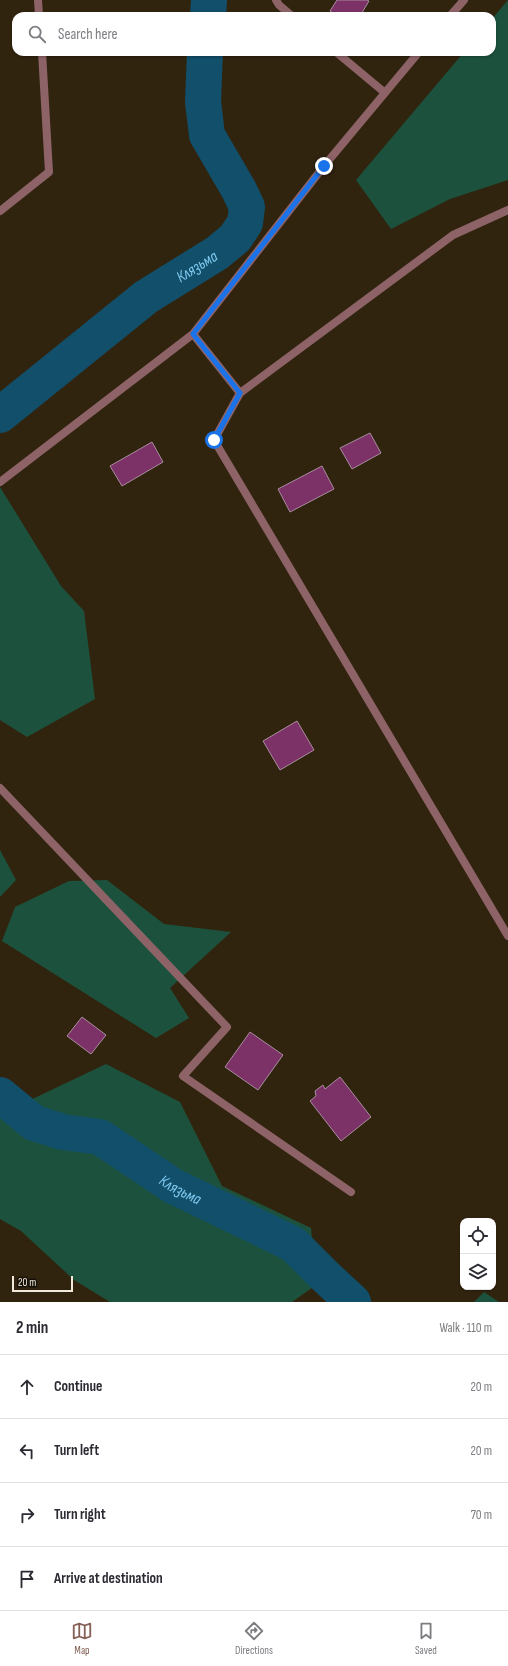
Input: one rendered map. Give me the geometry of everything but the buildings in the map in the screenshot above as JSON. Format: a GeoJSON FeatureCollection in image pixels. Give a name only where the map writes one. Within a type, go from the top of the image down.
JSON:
{"type":"FeatureCollection","features":[{"type":"Feature","properties":{"kind":"lane"},"geometry":{"type":"LineString","coordinates":[[38,0],[39,12]]}},
{"type":"Feature","properties":{"kind":"lane"},"geometry":{"type":"LineString","coordinates":[[276,0],[279,5],[287,12]]}},
{"type":"Feature","properties":{"kind":"lane"},"geometry":{"type":"LineString","coordinates":[[454,12],[464,0]]}},
{"type":"Feature","properties":{"kind":"lane"},"geometry":{"type":"LineString","coordinates":[[1,208],[49,172],[42,56]]}},
{"type":"Feature","properties":{"kind":"lane"},"geometry":{"type":"LineString","coordinates":[[341,56],[384,92]]}},
{"type":"Feature","properties":{"kind":"lane"},"geometry":{"type":"LineString","coordinates":[[0,482],[193,334],[324,166],[416,56]]}},
{"type":"Feature","properties":{"kind":"lane"},"geometry":{"type":"LineString","coordinates":[[508,210],[453,235],[240,393],[214,440],[508,936]]}},
{"type":"Feature","properties":{"kind":"lane"},"geometry":{"type":"LineString","coordinates":[[193,334],[240,393]]}},
{"type":"Feature","properties":{"kind":"lane"},"geometry":{"type":"LineString","coordinates":[[0,788],[227,1027],[183,1076],[351,1192]]}},
{"type":"Feature","properties":{"kind":"green space"},"geometry":{"type":"Polygon","coordinates":[[[508,0],[508,180],[450,199],[391,229],[356,180],[461,56],[496,56],[496,14],[508,0]]]}},
{"type":"Feature","properties":{"kind":"green space"},"geometry":{"type":"Polygon","coordinates":[[[0,487],[61,586],[84,611],[95,699],[27,737],[0,720],[0,487]]]}},
{"type":"Feature","properties":{"kind":"green space"},"geometry":{"type":"Polygon","coordinates":[[[0,850],[16,880],[0,897],[0,850]]]}},
{"type":"Feature","properties":{"kind":"green space"},"geometry":{"type":"Polygon","coordinates":[[[107,880],[164,924],[231,932],[170,988],[189,1018],[156,1038],[2,941],[15,907],[69,881],[107,880]]]}},
{"type":"Feature","properties":{"kind":"green space"},"geometry":{"type":"Polygon","coordinates":[[[106,1064],[180,1102],[222,1186],[311,1228],[316,1285],[292,1302],[110,1302],[74,1280],[21,1231],[0,1219],[0,1081],[26,1102],[106,1064]]]}},
{"type":"Feature","properties":{"kind":"green space"},"geometry":{"type":"Polygon","coordinates":[[[484,1292],[499,1302],[474,1302],[484,1292]]]}},
{"type":"Feature","properties":{"kind":"waterway","name":"Клязьма"},"geometry":{"type":"LineString","coordinates":[[208,12],[209,0]]}},
{"type":"Feature","properties":{"kind":"waterway","name":"Клязьма"},"geometry":{"type":"LineString","coordinates":[[0,415],[146,297],[217,253],[235,238],[245,223],[247,207],[239,190],[207,135],[203,102],[205,56]]}},
{"type":"Feature","properties":{"kind":"waterway","name":"Клязьма"},"geometry":{"type":"LineString","coordinates":[[0,1095],[34,1123],[63,1132],[100,1137],[173,1186],[293,1244],[353,1302]]}},
{"type":"Feature","properties":{"kind":"route"},"geometry":{"type":"LineString","coordinates":[[214,440],[228,412],[240,393],[193,334],[324,166]]}}]}
